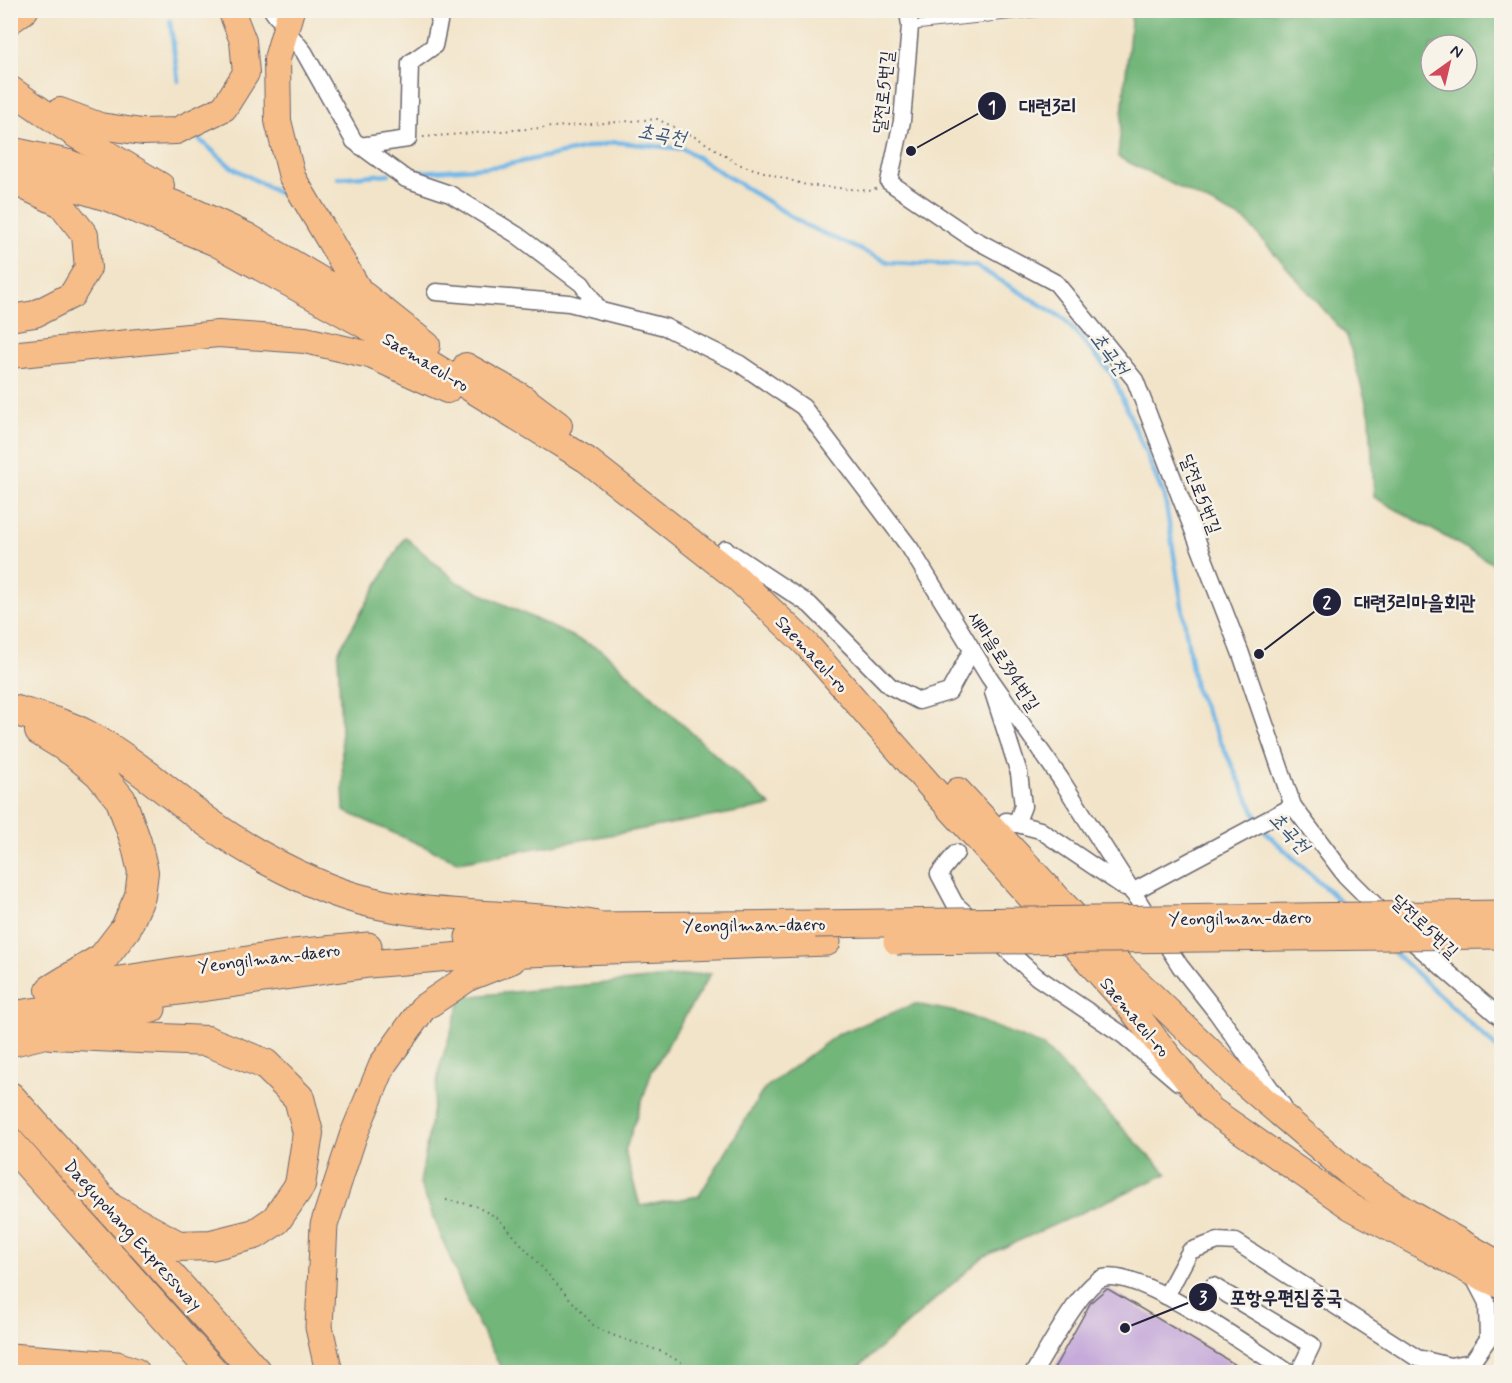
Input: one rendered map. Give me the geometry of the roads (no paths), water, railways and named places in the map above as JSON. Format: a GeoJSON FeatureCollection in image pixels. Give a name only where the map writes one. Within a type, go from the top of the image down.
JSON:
{"type":"FeatureCollection","features":[{"type":"Feature","properties":{"kind":"highway"},"geometry":{"type":"LineString","coordinates":[[10,709],[85,734],[116,752],[236,841],[272,863],[328,889],[381,906],[427,914],[553,919],[595,926]]}},
{"type":"Feature","properties":{"kind":"highway"},"geometry":{"type":"LineString","coordinates":[[10,724],[37,730],[74,752],[99,773],[121,800],[136,842],[143,872],[140,896],[126,928],[103,958],[51,990]]}},
{"type":"Feature","properties":{"kind":"highway","name":"Yeongilman-daero"},"geometry":{"type":"LineString","coordinates":[[10,1015],[236,981],[369,964],[531,952],[821,933],[1502,914]]}},
{"type":"Feature","properties":{"kind":"highway","name":"Yeongilman-daero"},"geometry":{"type":"LineString","coordinates":[[10,997],[293,953],[595,926],[821,933],[1502,936]]}},
{"type":"Feature","properties":{"kind":"highway"},"geometry":{"type":"LineString","coordinates":[[329,1372],[319,1327],[324,1225],[353,1136],[383,1064],[423,1008],[469,977],[531,952]]}},
{"type":"Feature","properties":{"kind":"highway"},"geometry":{"type":"LineString","coordinates":[[10,1043],[187,1001],[236,981]]}},
{"type":"Feature","properties":{"kind":"highway"},"geometry":{"type":"LineString","coordinates":[[51,1034],[207,1041],[265,1064],[299,1098],[308,1133],[300,1185],[276,1220],[255,1234],[211,1245],[178,1246],[111,1209]]}},
{"type":"Feature","properties":{"kind":"highway","name":"Daegupohang Expressway"},"geometry":{"type":"LineString","coordinates":[[10,1097],[256,1372]]}},
{"type":"Feature","properties":{"kind":"highway","name":"Daegupohang Expressway"},"geometry":{"type":"LineString","coordinates":[[10,1143],[213,1372]]}},
{"type":"Feature","properties":{"kind":"highway"},"geometry":{"type":"LineString","coordinates":[[10,1357],[117,1365],[136,1372]]}},
{"type":"Feature","properties":{"kind":"main road"},"geometry":{"type":"LineString","coordinates":[[20,94],[100,126],[141,132],[176,130],[224,108],[246,73],[243,41],[231,10]]}},
{"type":"Feature","properties":{"kind":"main road"},"geometry":{"type":"LineString","coordinates":[[280,13],[277,59],[281,132],[292,177],[360,292]]}},
{"type":"Feature","properties":{"kind":"main road"},"geometry":{"type":"LineString","coordinates":[[20,94],[76,135],[154,184],[223,208],[266,227],[360,292],[427,345]]}},
{"type":"Feature","properties":{"kind":"main road","name":"Saemaeul-ro"},"geometry":{"type":"LineString","coordinates":[[10,150],[69,163],[193,211],[247,236],[427,345],[520,396],[725,549],[788,605],[1123,968],[1235,1075],[1353,1176],[1408,1212],[1502,1266]]}},
{"type":"Feature","properties":{"kind":"main road","name":"Saemaeul-ro"},"geometry":{"type":"LineString","coordinates":[[10,168],[108,198],[216,243],[390,339],[587,460],[737,578],[807,645],[1130,1008],[1210,1109],[1351,1207],[1471,1272],[1502,1286]]}},
{"type":"Feature","properties":{"kind":"main road"},"geometry":{"type":"LineString","coordinates":[[10,180],[61,204],[86,235],[88,268],[72,296],[35,314],[10,318]]}},
{"type":"Feature","properties":{"kind":"main road"},"geometry":{"type":"LineString","coordinates":[[10,355],[218,334],[305,340],[370,355],[587,460]]}},
{"type":"Feature","properties":{"kind":"street"},"geometry":{"type":"LineString","coordinates":[[366,151],[408,139],[410,63],[434,46],[440,17]]}},
{"type":"Feature","properties":{"kind":"street","name":"달전로5번길"},"geometry":{"type":"LineString","coordinates":[[909,18],[902,121],[889,182],[970,237],[1056,283],[1135,380],[1241,654],[1293,806],[1345,875],[1428,958],[1502,1019]]}},
{"type":"Feature","properties":{"kind":"street"},"geometry":{"type":"LineString","coordinates":[[291,36],[304,52],[354,141],[406,179],[450,194],[517,235],[582,284],[600,311]]}},
{"type":"Feature","properties":{"kind":"street","name":"새마을로394번길"},"geometry":{"type":"LineString","coordinates":[[436,292],[568,303],[665,327],[740,364],[803,406],[910,548],[989,677],[1060,778],[1180,966],[1217,1013],[1297,1126]]}},
{"type":"Feature","properties":{"kind":"street"},"geometry":{"type":"LineString","coordinates":[[725,549],[810,605],[890,686],[919,701],[949,692],[972,650]]}},
{"type":"Feature","properties":{"kind":"street"},"geometry":{"type":"LineString","coordinates":[[989,677],[1019,773],[1023,806],[1010,822],[1040,830],[1132,892],[1293,806]]}},
{"type":"Feature","properties":{"kind":"street"},"geometry":{"type":"LineString","coordinates":[[957,853],[939,874],[955,904],[1037,977],[1123,1035],[1210,1109]]}},
{"type":"Feature","properties":{"kind":"street"},"geometry":{"type":"LineString","coordinates":[[1166,1296],[1190,1251],[1218,1241],[1236,1242],[1417,1358],[1450,1366],[1472,1362],[1495,1334],[1487,1303],[1471,1272]]}},
{"type":"Feature","properties":{"kind":"street"},"geometry":{"type":"LineString","coordinates":[[1034,1372],[1083,1293],[1102,1278],[1124,1278],[1166,1296],[1288,1372]]}},
{"type":"Feature","properties":{"kind":"street"},"geometry":{"type":"LineString","coordinates":[[1213,1286],[1312,1346],[1299,1372]]}},
{"type":"Feature","properties":{"kind":"lane"},"geometry":{"type":"LineString","coordinates":[[909,18],[1057,10]]}},
{"type":"Feature","properties":{"kind":"waterway"},"geometry":{"type":"LineString","coordinates":[[170,21],[178,81]]}},
{"type":"Feature","properties":{"kind":"waterway"},"geometry":{"type":"LineString","coordinates":[[199,139],[230,166],[282,195]]}},
{"type":"Feature","properties":{"kind":"waterway","name":"초곡천"},"geometry":{"type":"LineString","coordinates":[[407,173],[501,166],[615,142],[684,149],[805,225],[888,262],[976,266],[1063,318],[1112,374],[1165,498],[1195,688],[1258,820]]}},
{"type":"Feature","properties":{"kind":"waterway","name":"초곡천"},"geometry":{"type":"LineString","coordinates":[[338,178],[389,174]]}},
{"type":"Feature","properties":{"kind":"waterway","name":"초곡천"},"geometry":{"type":"LineString","coordinates":[[1261,828],[1345,906]]}},
{"type":"Feature","properties":{"kind":"waterway","name":"초곡천"},"geometry":{"type":"LineString","coordinates":[[1388,947],[1502,1053]]}},
{"type":"Feature","properties":{"kind":"place","name":"대련3리"},"geometry":{"type":"Point","coordinates":[911,151]}},
{"type":"Feature","properties":{"kind":"place","name":"대련3리마을회관"},"geometry":{"type":"Point","coordinates":[1259,654]}},
{"type":"Feature","properties":{"kind":"place","name":"포항우편집중국"},"geometry":{"type":"Point","coordinates":[1125,1328]}}]}
